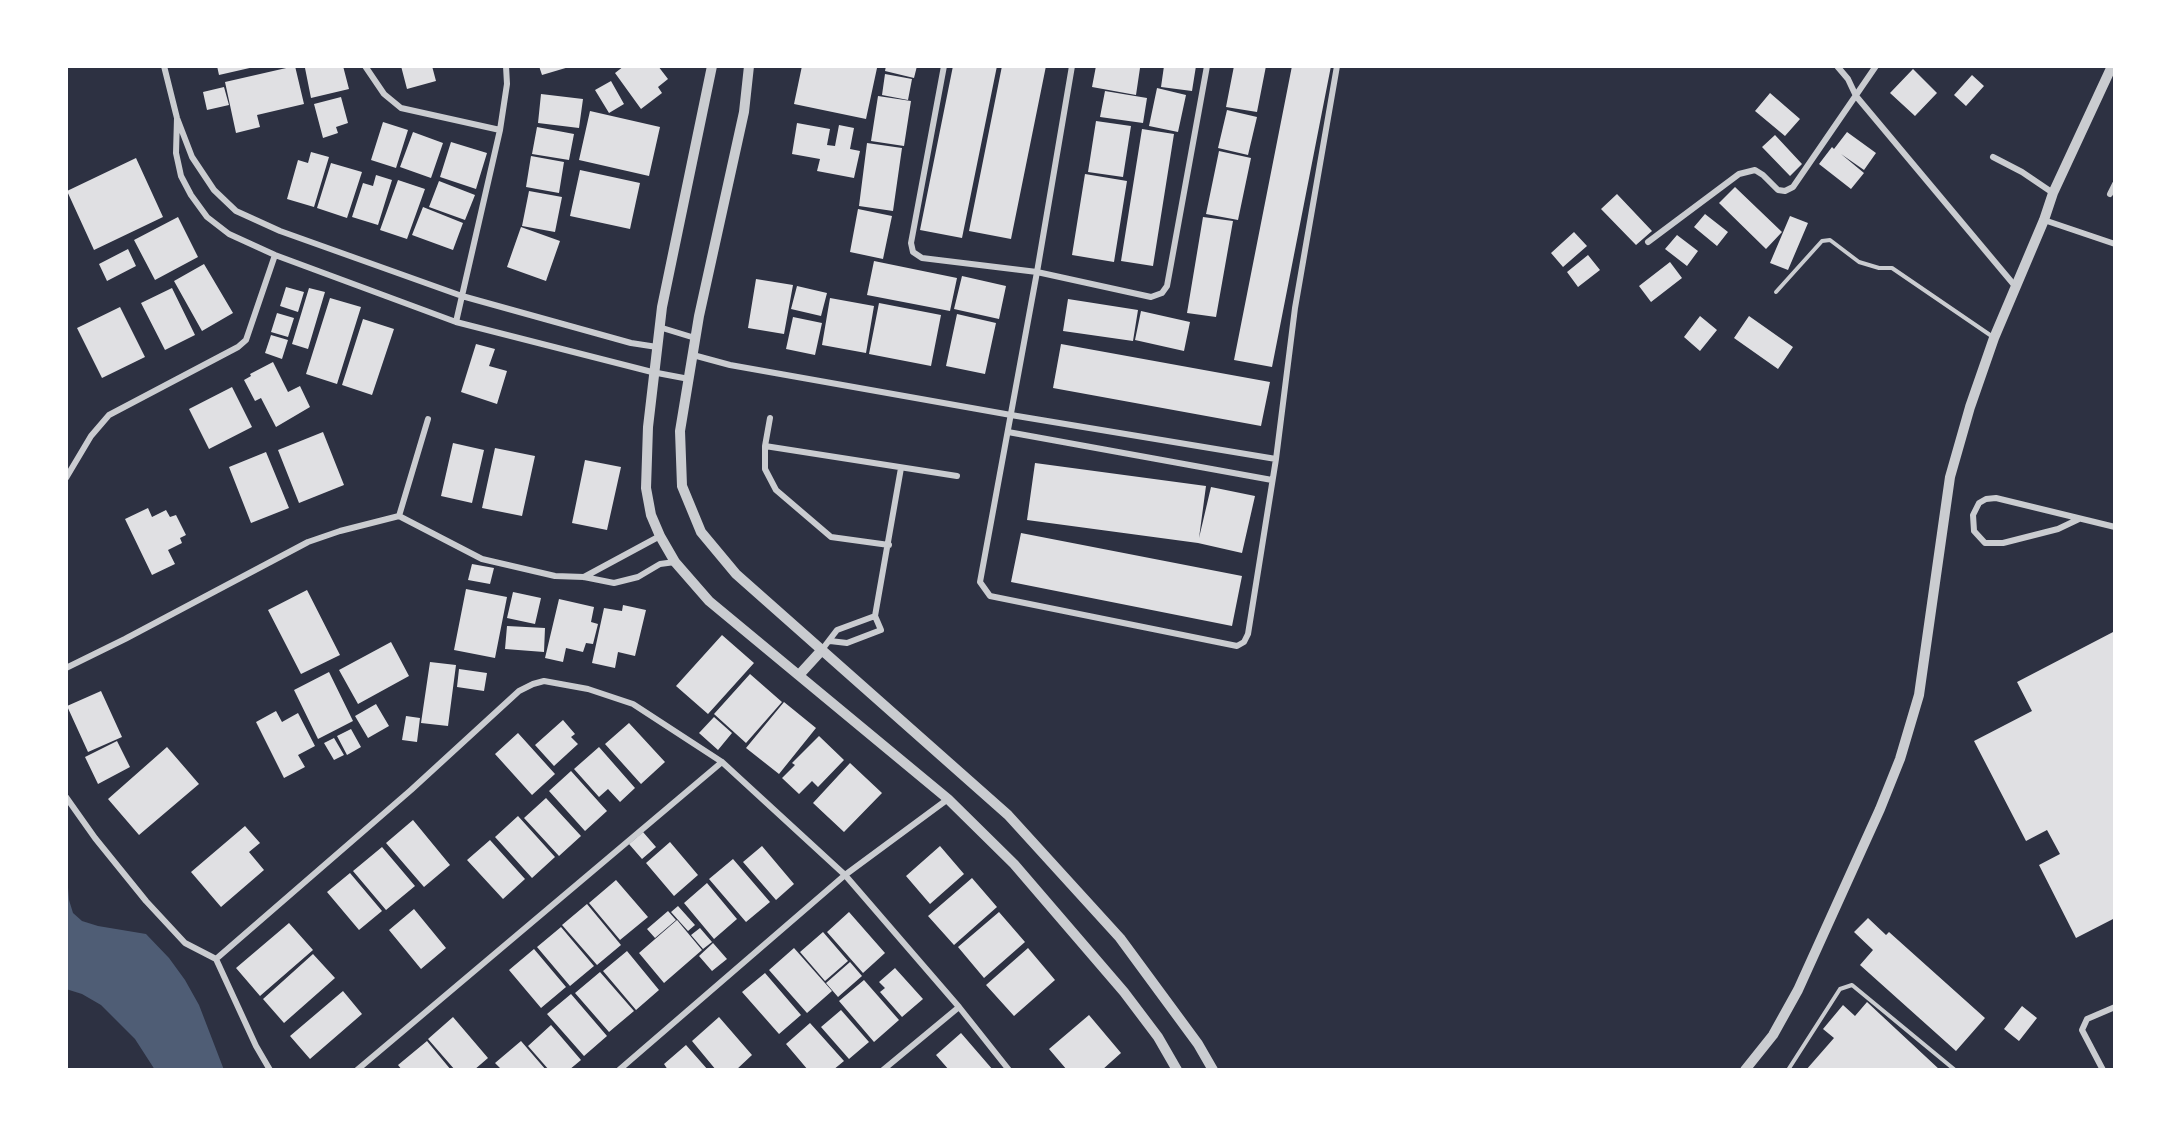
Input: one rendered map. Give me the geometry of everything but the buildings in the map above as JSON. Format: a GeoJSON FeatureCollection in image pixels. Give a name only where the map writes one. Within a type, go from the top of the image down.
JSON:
{"type":"FeatureCollection","features":[{"type":"Feature","properties":{"kind":"street"},"geometry":{"type":"LineString","coordinates":[[164,66],[177,118],[192,158],[214,190],[236,211],[280,231],[462,296],[631,344],[657,347]]}},
{"type":"Feature","properties":{"kind":"street"},"geometry":{"type":"LineString","coordinates":[[365,66],[384,94],[401,108],[500,130]]}},
{"type":"Feature","properties":{"kind":"street"},"geometry":{"type":"LineString","coordinates":[[456,322],[500,130],[507,84],[506,66]]}},
{"type":"Feature","properties":{"kind":"street"},"geometry":{"type":"LineString","coordinates":[[749,66],[744,112],[695,338],[680,431],[682,486],[701,532],[736,574],[1008,815],[1120,938],[1198,1044],[1213,1070]]}},
{"type":"Feature","properties":{"kind":"street"},"geometry":{"type":"LineString","coordinates":[[945,66],[911,243],[913,252],[922,258],[1037,272],[1151,297],[1162,293],[1167,286],[1207,66]]}},
{"type":"Feature","properties":{"kind":"street"},"geometry":{"type":"LineString","coordinates":[[1072,66],[980,582],[990,597],[1237,646],[1244,642],[1248,634],[1276,459],[1295,308],[1338,66]]}},
{"type":"Feature","properties":{"kind":"street"},"geometry":{"type":"LineString","coordinates":[[1837,66],[1848,79],[1856,96],[2015,286]]}},
{"type":"Feature","properties":{"kind":"street"},"geometry":{"type":"LineString","coordinates":[[1648,242],[1738,174],[1755,170],[1778,190],[1785,191],[1793,187],[1876,66]]}},
{"type":"Feature","properties":{"kind":"street"},"geometry":{"type":"LineString","coordinates":[[1745,1070],[1773,1035],[1798,990],[1900,759],[1919,695],[1950,477],[1970,407],[1994,338],[2044,220],[2053,193],[2112,66]]}},
{"type":"Feature","properties":{"kind":"street"},"geometry":{"type":"LineString","coordinates":[[710,67],[659,327],[648,427],[646,488],[651,515],[660,536],[675,562],[709,601],[948,799],[1014,864],[1124,992],[1158,1037],[1177,1070]]}},
{"type":"Feature","properties":{"kind":"street"},"geometry":{"type":"LineString","coordinates":[[177,118],[176,153],[181,176],[207,217],[229,234],[275,255],[456,322],[690,379]]}},
{"type":"Feature","properties":{"kind":"street"},"geometry":{"type":"LineString","coordinates":[[1993,157],[2022,172],[2053,193]]}},
{"type":"Feature","properties":{"kind":"street"},"geometry":{"type":"LineString","coordinates":[[2110,194],[2115,184]]}},
{"type":"Feature","properties":{"kind":"street"},"geometry":{"type":"LineString","coordinates":[[2044,220],[2115,244]]}},
{"type":"Feature","properties":{"kind":"street"},"geometry":{"type":"LineString","coordinates":[[66,478],[91,436],[109,415],[237,347],[246,340],[275,255]]}},
{"type":"Feature","properties":{"kind":"street"},"geometry":{"type":"LineString","coordinates":[[659,327],[695,338]]}},
{"type":"Feature","properties":{"kind":"street"},"geometry":{"type":"LineString","coordinates":[[693,354],[730,365],[1276,459]]}},
{"type":"Feature","properties":{"kind":"street"},"geometry":{"type":"LineString","coordinates":[[770,418],[765,446],[765,469],[776,490],[831,537],[889,545]]}},
{"type":"Feature","properties":{"kind":"street"},"geometry":{"type":"LineString","coordinates":[[399,516],[428,419]]}},
{"type":"Feature","properties":{"kind":"street"},"geometry":{"type":"LineString","coordinates":[[1008,432],[1272,480]]}},
{"type":"Feature","properties":{"kind":"street"},"geometry":{"type":"LineString","coordinates":[[765,446],[957,476]]}},
{"type":"Feature","properties":{"kind":"street"},"geometry":{"type":"LineString","coordinates":[[830,641],[847,643],[881,630],[875,615],[901,468]]}},
{"type":"Feature","properties":{"kind":"street"},"geometry":{"type":"LineString","coordinates":[[2079,519],[2058,529],[2002,543],[1985,543],[1974,531],[1973,515],[1979,503],[1986,499],[1996,498],[2115,526]]}},
{"type":"Feature","properties":{"kind":"street"},"geometry":{"type":"LineString","coordinates":[[66,668],[308,542],[399,516],[482,559],[555,576],[584,577],[614,583],[638,577],[660,564],[675,562]]}},
{"type":"Feature","properties":{"kind":"street"},"geometry":{"type":"LineString","coordinates":[[584,577],[660,536]]}},
{"type":"Feature","properties":{"kind":"street"},"geometry":{"type":"LineString","coordinates":[[799,675],[837,630],[875,615]]}},
{"type":"Feature","properties":{"kind":"street"},"geometry":{"type":"LineString","coordinates":[[216,959],[411,790],[519,692],[544,681],[588,689],[633,704],[722,762],[845,875],[959,1007],[1009,1070]]}},
{"type":"Feature","properties":{"kind":"street"},"geometry":{"type":"LineString","coordinates":[[357,1070],[722,762]]}},
{"type":"Feature","properties":{"kind":"street"},"geometry":{"type":"LineString","coordinates":[[66,797],[94,838],[177,935],[185,943],[216,959],[256,1046],[270,1070]]}},
{"type":"Feature","properties":{"kind":"street"},"geometry":{"type":"LineString","coordinates":[[618,1070],[845,875],[948,799]]}},
{"type":"Feature","properties":{"kind":"street"},"geometry":{"type":"LineString","coordinates":[[883,1070],[959,1007]]}},
{"type":"Feature","properties":{"kind":"street"},"geometry":{"type":"LineString","coordinates":[[2103,1070],[2082,1030],[2087,1019],[2115,1007]]}},
{"type":"Feature","properties":{"kind":"lane"},"geometry":{"type":"LineString","coordinates":[[1776,292],[1822,241],[1830,240],[1859,262],[1879,268],[1892,268],[1994,338]]}},
{"type":"Feature","properties":{"kind":"lane"},"geometry":{"type":"LineString","coordinates":[[1788,1070],[1840,989],[1852,985],[1955,1070]]}},
{"type":"Feature","properties":{"kind":"water"},"geometry":{"type":"Polygon","coordinates":[[[66,862],[69,900],[73,913],[82,921],[98,926],[146,934],[169,958],[185,980],[199,1005],[224,1070],[155,1070],[135,1039],[101,1005],[82,994],[66,989],[66,862]]]}}]}
